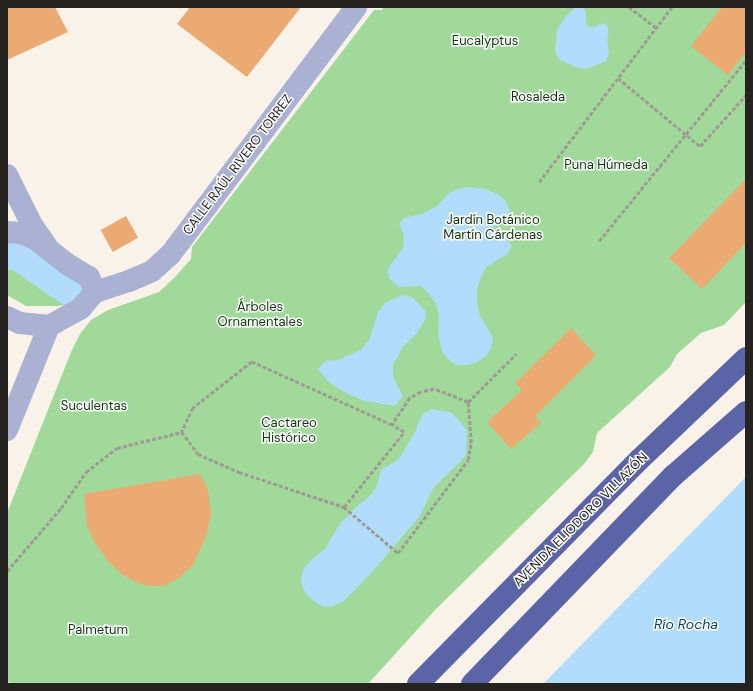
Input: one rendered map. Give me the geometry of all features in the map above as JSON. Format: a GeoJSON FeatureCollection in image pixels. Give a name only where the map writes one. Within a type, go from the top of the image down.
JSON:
{"type":"FeatureCollection","features":[{"type":"Feature","properties":{"kind":"highway","name":"AVENIDA ELIODORO VILLAZÓN"},"geometry":{"type":"LineString","coordinates":[[418,684],[639,460],[746,358]]}},
{"type":"Feature","properties":{"kind":"highway"},"geometry":{"type":"LineString","coordinates":[[472,684],[673,476],[746,412]]}},
{"type":"Feature","properties":{"kind":"street","name":"CALLE RAÚL RIVERO TORREZ"},"geometry":{"type":"LineString","coordinates":[[95,292],[129,281],[152,271],[170,255],[356,7]]}},
{"type":"Feature","properties":{"kind":"street"},"geometry":{"type":"LineString","coordinates":[[7,175],[32,225],[47,246]]}},
{"type":"Feature","properties":{"kind":"street"},"geometry":{"type":"LineString","coordinates":[[7,232],[20,233],[34,238],[47,246],[67,264],[89,277],[95,292],[81,308],[49,326],[20,323],[7,317]]}},
{"type":"Feature","properties":{"kind":"street"},"geometry":{"type":"LineString","coordinates":[[7,430],[49,326]]}},
{"type":"Feature","properties":{"kind":"path"},"geometry":{"type":"LineString","coordinates":[[629,7],[656,27]]}},
{"type":"Feature","properties":{"kind":"path"},"geometry":{"type":"LineString","coordinates":[[538,182],[672,7]]}},
{"type":"Feature","properties":{"kind":"path"},"geometry":{"type":"LineString","coordinates":[[599,241],[746,60]]}},
{"type":"Feature","properties":{"kind":"path"},"geometry":{"type":"LineString","coordinates":[[618,78],[700,146],[746,95]]}},
{"type":"Feature","properties":{"kind":"path"},"geometry":{"type":"LineString","coordinates":[[468,402],[516,354]]}},
{"type":"Feature","properties":{"kind":"path"},"geometry":{"type":"LineString","coordinates":[[182,432],[193,408],[252,362],[392,425],[404,432],[344,507]]}},
{"type":"Feature","properties":{"kind":"path"},"geometry":{"type":"LineString","coordinates":[[392,425],[410,398],[421,392],[434,389],[468,402]]}},
{"type":"Feature","properties":{"kind":"path"},"geometry":{"type":"LineString","coordinates":[[182,432],[198,454],[239,472],[344,507],[398,553],[468,460],[472,443],[468,402]]}},
{"type":"Feature","properties":{"kind":"path"},"geometry":{"type":"LineString","coordinates":[[7,571],[61,508],[86,472],[117,448],[182,432]]}},
{"type":"Feature","properties":{"kind":"green space","name":"Jardín Botánico Martín Cárdenas"},"geometry":{"type":"Polygon","coordinates":[[[384,7],[746,7],[746,302],[724,325],[701,333],[677,354],[670,367],[597,433],[593,452],[584,464],[436,609],[368,684],[10,684],[7,680],[7,513],[71,352],[80,334],[91,320],[108,310],[159,292],[175,277],[191,259],[192,247],[374,10],[382,10],[384,7]]]}},
{"type":"Feature","properties":{"kind":"green space"},"geometry":{"type":"Polygon","coordinates":[[[7,243],[26,245],[75,279],[80,289],[77,298],[69,304],[58,306],[26,306],[7,295],[7,243]]]}},
{"type":"Feature","properties":{"kind":"water"},"geometry":{"type":"Polygon","coordinates":[[[576,7],[583,7],[586,12],[586,22],[589,27],[595,27],[602,23],[607,25],[609,32],[607,40],[609,53],[606,61],[587,69],[578,68],[560,60],[555,52],[557,30],[567,15],[576,7]]]}},
{"type":"Feature","properties":{"kind":"water"},"geometry":{"type":"Polygon","coordinates":[[[470,187],[485,189],[504,199],[509,207],[510,214],[505,220],[494,226],[492,232],[496,235],[505,236],[512,246],[507,254],[486,267],[477,289],[477,304],[480,316],[493,337],[491,348],[486,356],[477,362],[468,365],[456,365],[448,359],[442,351],[438,333],[439,316],[436,304],[429,294],[421,286],[400,287],[396,285],[389,278],[388,268],[403,248],[404,236],[399,224],[404,218],[421,214],[436,207],[449,193],[458,189],[470,187]]]}},
{"type":"Feature","properties":{"kind":"water"},"geometry":{"type":"Polygon","coordinates":[[[403,295],[412,297],[425,310],[426,318],[417,333],[402,348],[393,365],[393,377],[403,396],[395,406],[365,401],[348,394],[330,383],[318,369],[325,361],[339,360],[362,349],[369,340],[378,312],[386,302],[403,295]]]}},
{"type":"Feature","properties":{"kind":"water"},"geometry":{"type":"Polygon","coordinates":[[[432,409],[450,412],[458,419],[467,431],[466,455],[434,487],[419,517],[372,572],[344,601],[333,606],[324,607],[315,602],[307,595],[302,586],[301,578],[304,568],[312,559],[325,549],[340,524],[357,506],[369,497],[376,488],[381,470],[399,459],[415,432],[420,419],[424,413],[432,409]]]}},
{"type":"Feature","properties":{"kind":"water","name":"Río Rocha"},"geometry":{"type":"Polygon","coordinates":[[[746,477],[746,684],[543,684],[746,477]]]}},
{"type":"Feature","properties":{"kind":"building"},"geometry":{"type":"Polygon","coordinates":[[[7,7],[55,7],[68,32],[7,60],[7,7]]]}},
{"type":"Feature","properties":{"kind":"building"},"geometry":{"type":"Polygon","coordinates":[[[190,7],[301,7],[247,77],[177,24],[190,7]]]}},
{"type":"Feature","properties":{"kind":"building"},"geometry":{"type":"Polygon","coordinates":[[[722,7],[746,7],[746,52],[728,75],[691,46],[722,7]]]}},
{"type":"Feature","properties":{"kind":"building"},"geometry":{"type":"Polygon","coordinates":[[[746,179],[746,243],[702,289],[669,258],[746,179]]]}},
{"type":"Feature","properties":{"kind":"building"},"geometry":{"type":"Polygon","coordinates":[[[126,216],[138,238],[113,252],[101,230],[126,216]]]}},
{"type":"Feature","properties":{"kind":"building"},"geometry":{"type":"Polygon","coordinates":[[[571,328],[596,355],[535,416],[541,423],[511,449],[487,422],[522,390],[515,383],[571,328]]]}},
{"type":"Feature","properties":{"kind":"building"},"geometry":{"type":"Polygon","coordinates":[[[200,474],[208,490],[211,513],[207,534],[193,565],[179,578],[164,586],[149,586],[136,582],[121,574],[109,562],[95,543],[87,526],[84,494],[200,474]]]}},
{"type":"Feature","properties":{"kind":"waterway"},"geometry":{"type":"LineString","coordinates":[[7,252],[20,255],[68,288]]}},
{"type":"Feature","properties":{"kind":"park label","name":"Eucalyptus"},"geometry":{"type":"Point","coordinates":[485,41]}},
{"type":"Feature","properties":{"kind":"park label","name":"Rosaleda"},"geometry":{"type":"Point","coordinates":[538,97]}},
{"type":"Feature","properties":{"kind":"park label","name":"Puna Húmeda"},"geometry":{"type":"Point","coordinates":[606,165]}},
{"type":"Feature","properties":{"kind":"park label","name":"Árboles Ornamentales"},"geometry":{"type":"Point","coordinates":[260,316]}},
{"type":"Feature","properties":{"kind":"park label","name":"Suculentas"},"geometry":{"type":"Point","coordinates":[94,406]}},
{"type":"Feature","properties":{"kind":"park label","name":"Cactareo Histórico"},"geometry":{"type":"Point","coordinates":[289,432]}},
{"type":"Feature","properties":{"kind":"park label","name":"Palmetum"},"geometry":{"type":"Point","coordinates":[98,630]}}]}
